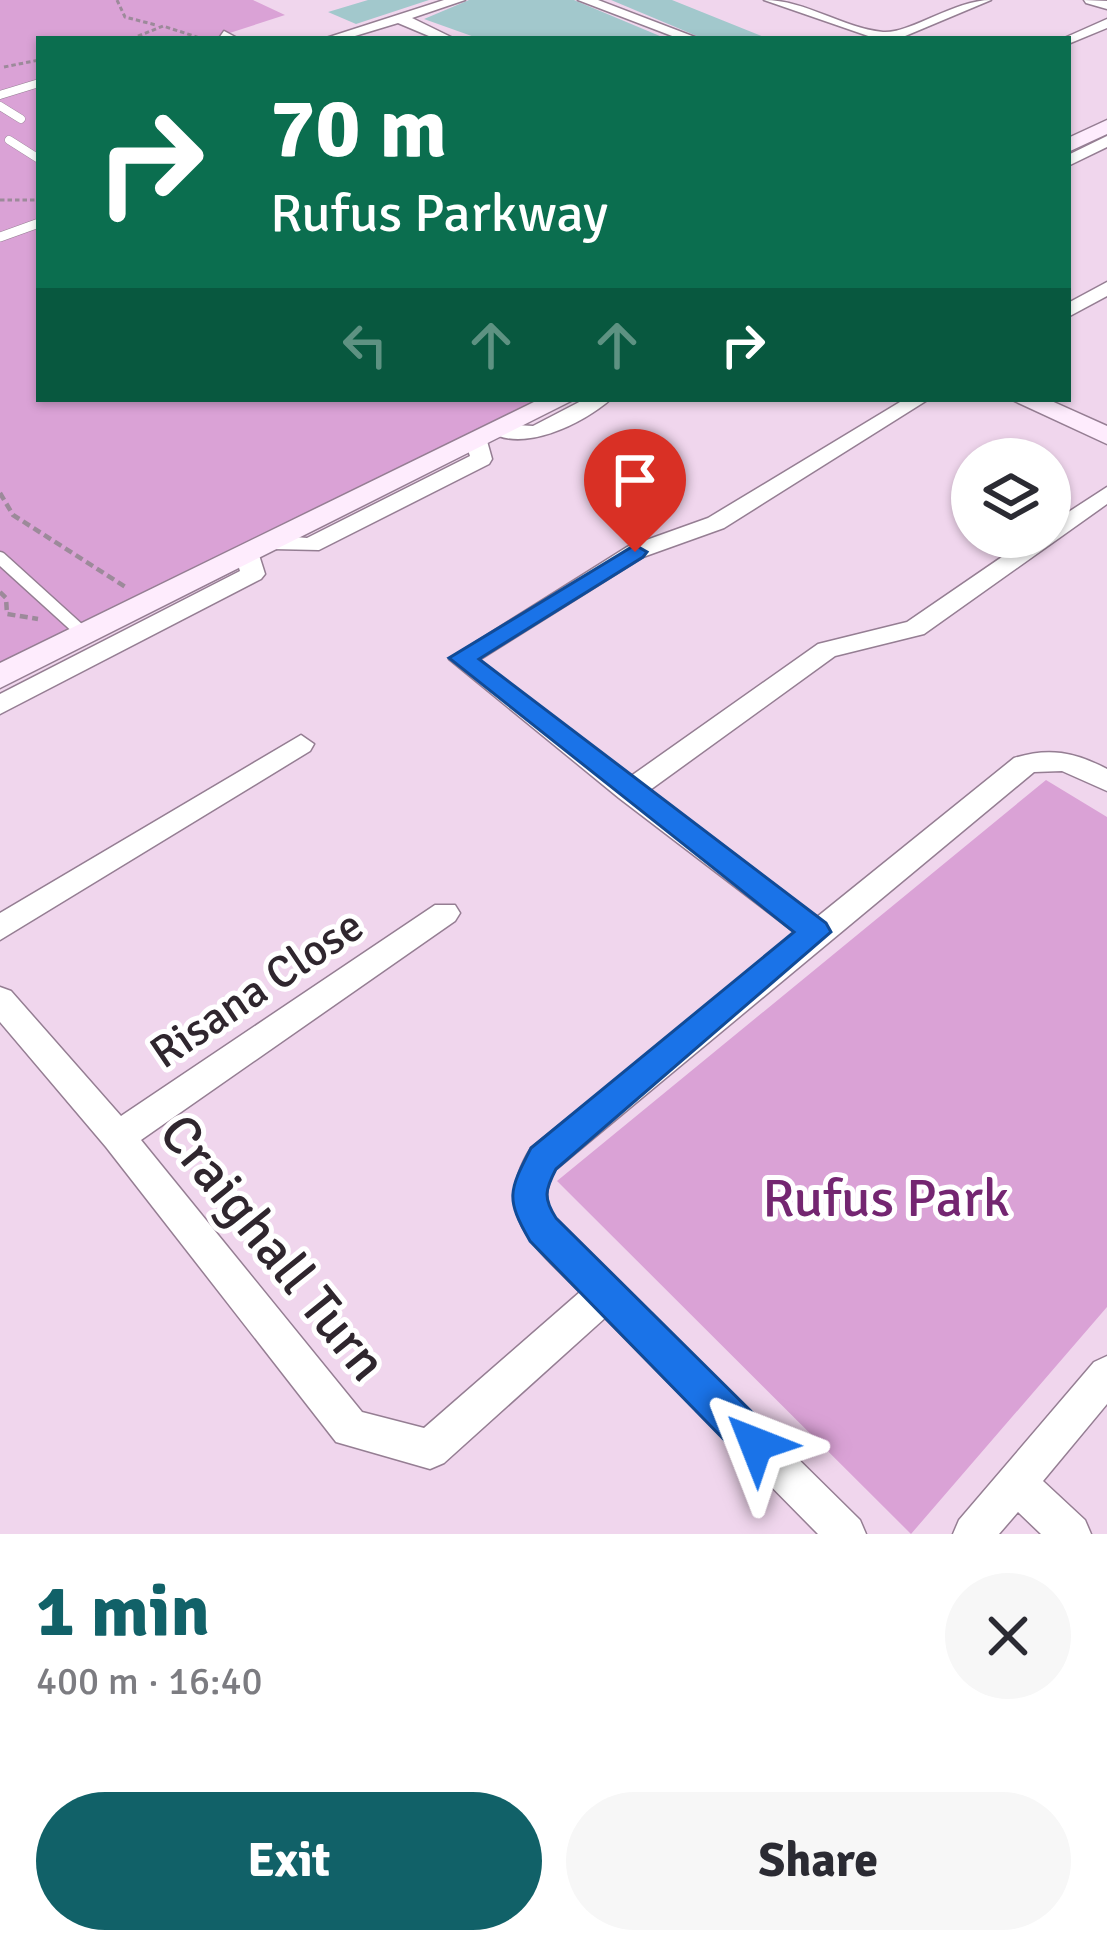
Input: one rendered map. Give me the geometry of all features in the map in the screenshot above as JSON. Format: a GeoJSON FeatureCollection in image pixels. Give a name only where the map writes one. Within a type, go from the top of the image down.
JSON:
{"type":"FeatureCollection","features":[{"type":"Feature","properties":{"kind":"main road"},"geometry":{"type":"LineString","coordinates":[[1071,145],[1105,134]]}},
{"type":"Feature","properties":{"kind":"main road"},"geometry":{"type":"LineString","coordinates":[[0,677],[555,402]]}},
{"type":"Feature","properties":{"kind":"main road"},"geometry":{"type":"LineString","coordinates":[[1031,402],[1107,436]]}},
{"type":"Feature","properties":{"kind":"street"},"geometry":{"type":"LineString","coordinates":[[340,36],[458,0]]}},
{"type":"Feature","properties":{"kind":"street"},"geometry":{"type":"LineString","coordinates":[[585,0],[685,36]]}},
{"type":"Feature","properties":{"kind":"street"},"geometry":{"type":"LineString","coordinates":[[773,0],[883,36]]}},
{"type":"Feature","properties":{"kind":"street"},"geometry":{"type":"LineString","coordinates":[[894,36],[983,0]]}},
{"type":"Feature","properties":{"kind":"street"},"geometry":{"type":"LineString","coordinates":[[1091,0],[1107,5]]}},
{"type":"Feature","properties":{"kind":"street"},"geometry":{"type":"LineString","coordinates":[[399,18],[441,36]]}},
{"type":"Feature","properties":{"kind":"street"},"geometry":{"type":"LineString","coordinates":[[1071,39],[1107,23]]}},
{"type":"Feature","properties":{"kind":"street"},"geometry":{"type":"LineString","coordinates":[[1071,159],[1105,134]]}},
{"type":"Feature","properties":{"kind":"street"},"geometry":{"type":"LineString","coordinates":[[1075,307],[1107,288]]}},
{"type":"Feature","properties":{"kind":"street"},"geometry":{"type":"LineString","coordinates":[[1075,307],[1107,314]]}},
{"type":"Feature","properties":{"kind":"street"},"geometry":{"type":"LineString","coordinates":[[487,436],[532,434],[595,402]]}},
{"type":"Feature","properties":{"kind":"street"},"geometry":{"type":"LineString","coordinates":[[815,932],[462,658],[635,552],[716,523],[917,402]]}},
{"type":"Feature","properties":{"kind":"street"},"geometry":{"type":"LineString","coordinates":[[1071,520],[1107,494]]}},
{"type":"Feature","properties":{"kind":"street"},"geometry":{"type":"LineString","coordinates":[[0,705],[253,574],[260,548]]}},
{"type":"Feature","properties":{"kind":"street"},"geometry":{"type":"LineString","coordinates":[[629,791],[827,650],[915,628],[1016,558]]}},
{"type":"Feature","properties":{"kind":"street"},"geometry":{"type":"LineString","coordinates":[[0,928],[301,744]]}},
{"type":"Feature","properties":{"kind":"street"},"geometry":{"type":"LineString","coordinates":[[846,1534],[534,1219],[528,1190],[544,1159],[1024,765],[1037,759],[1066,760],[1107,781]]}},
{"type":"Feature","properties":{"kind":"street","name":"Risana Close"},"geometry":{"type":"LineString","coordinates":[[118,1137],[446,913]]}},
{"type":"Feature","properties":{"kind":"street","name":"Craighall Turn"},"geometry":{"type":"LineString","coordinates":[[0,1000],[118,1137],[350,1428],[430,1449],[606,1293]]}},
{"type":"Feature","properties":{"kind":"street"},"geometry":{"type":"LineString","coordinates":[[973,1534],[1107,1375]]}},
{"type":"Feature","properties":{"kind":"street"},"geometry":{"type":"LineString","coordinates":[[1016,1483],[1071,1534]]}},
{"type":"Feature","properties":{"kind":"lane"},"geometry":{"type":"LineString","coordinates":[[0,95],[36,84]]}},
{"type":"Feature","properties":{"kind":"lane"},"geometry":{"type":"LineString","coordinates":[[0,106],[21,119]]}},
{"type":"Feature","properties":{"kind":"lane"},"geometry":{"type":"LineString","coordinates":[[9,140],[36,157]]}},
{"type":"Feature","properties":{"kind":"lane"},"geometry":{"type":"LineString","coordinates":[[0,237],[36,225]]}},
{"type":"Feature","properties":{"kind":"lane"},"geometry":{"type":"LineString","coordinates":[[0,558],[85,635]]}},
{"type":"Feature","properties":{"kind":"path"},"geometry":{"type":"LineString","coordinates":[[117,0],[125,17],[177,27],[196,36]]}},
{"type":"Feature","properties":{"kind":"path"},"geometry":{"type":"LineString","coordinates":[[138,36],[163,26]]}},
{"type":"Feature","properties":{"kind":"path"},"geometry":{"type":"LineString","coordinates":[[4,67],[36,61]]}},
{"type":"Feature","properties":{"kind":"path"},"geometry":{"type":"LineString","coordinates":[[0,200],[36,200]]}},
{"type":"Feature","properties":{"kind":"path"},"geometry":{"type":"LineString","coordinates":[[0,493],[13,515],[88,568],[138,593]]}},
{"type":"Feature","properties":{"kind":"path"},"geometry":{"type":"LineString","coordinates":[[0,592],[6,598],[7,614],[43,624]]}},
{"type":"Feature","properties":{"kind":"green space"},"geometry":{"type":"Polygon","coordinates":[[[0,0],[253,0],[285,15],[220,36],[36,36],[36,402],[535,402],[0,665],[0,0]]]}},
{"type":"Feature","properties":{"kind":"green space","name":"Rufus Park"},"geometry":{"type":"Polygon","coordinates":[[[1046,780],[1107,817],[1107,1307],[911,1534],[557,1181],[1046,780]]]}},
{"type":"Feature","properties":{"kind":"building"},"geometry":{"type":"Polygon","coordinates":[[[368,0],[429,0],[356,24],[328,12],[368,0]]]}},
{"type":"Feature","properties":{"kind":"building"},"geometry":{"type":"Polygon","coordinates":[[[469,0],[574,0],[660,36],[472,36],[424,19],[469,0]]]}},
{"type":"Feature","properties":{"kind":"building"},"geometry":{"type":"Polygon","coordinates":[[[611,0],[672,0],[762,36],[697,36],[611,0]]]}},
{"type":"Feature","properties":{"kind":"route"},"geometry":{"type":"LineString","coordinates":[[635,552],[462,658],[815,932],[544,1159],[528,1190],[529,1207],[543,1230],[756,1444]]}}]}
